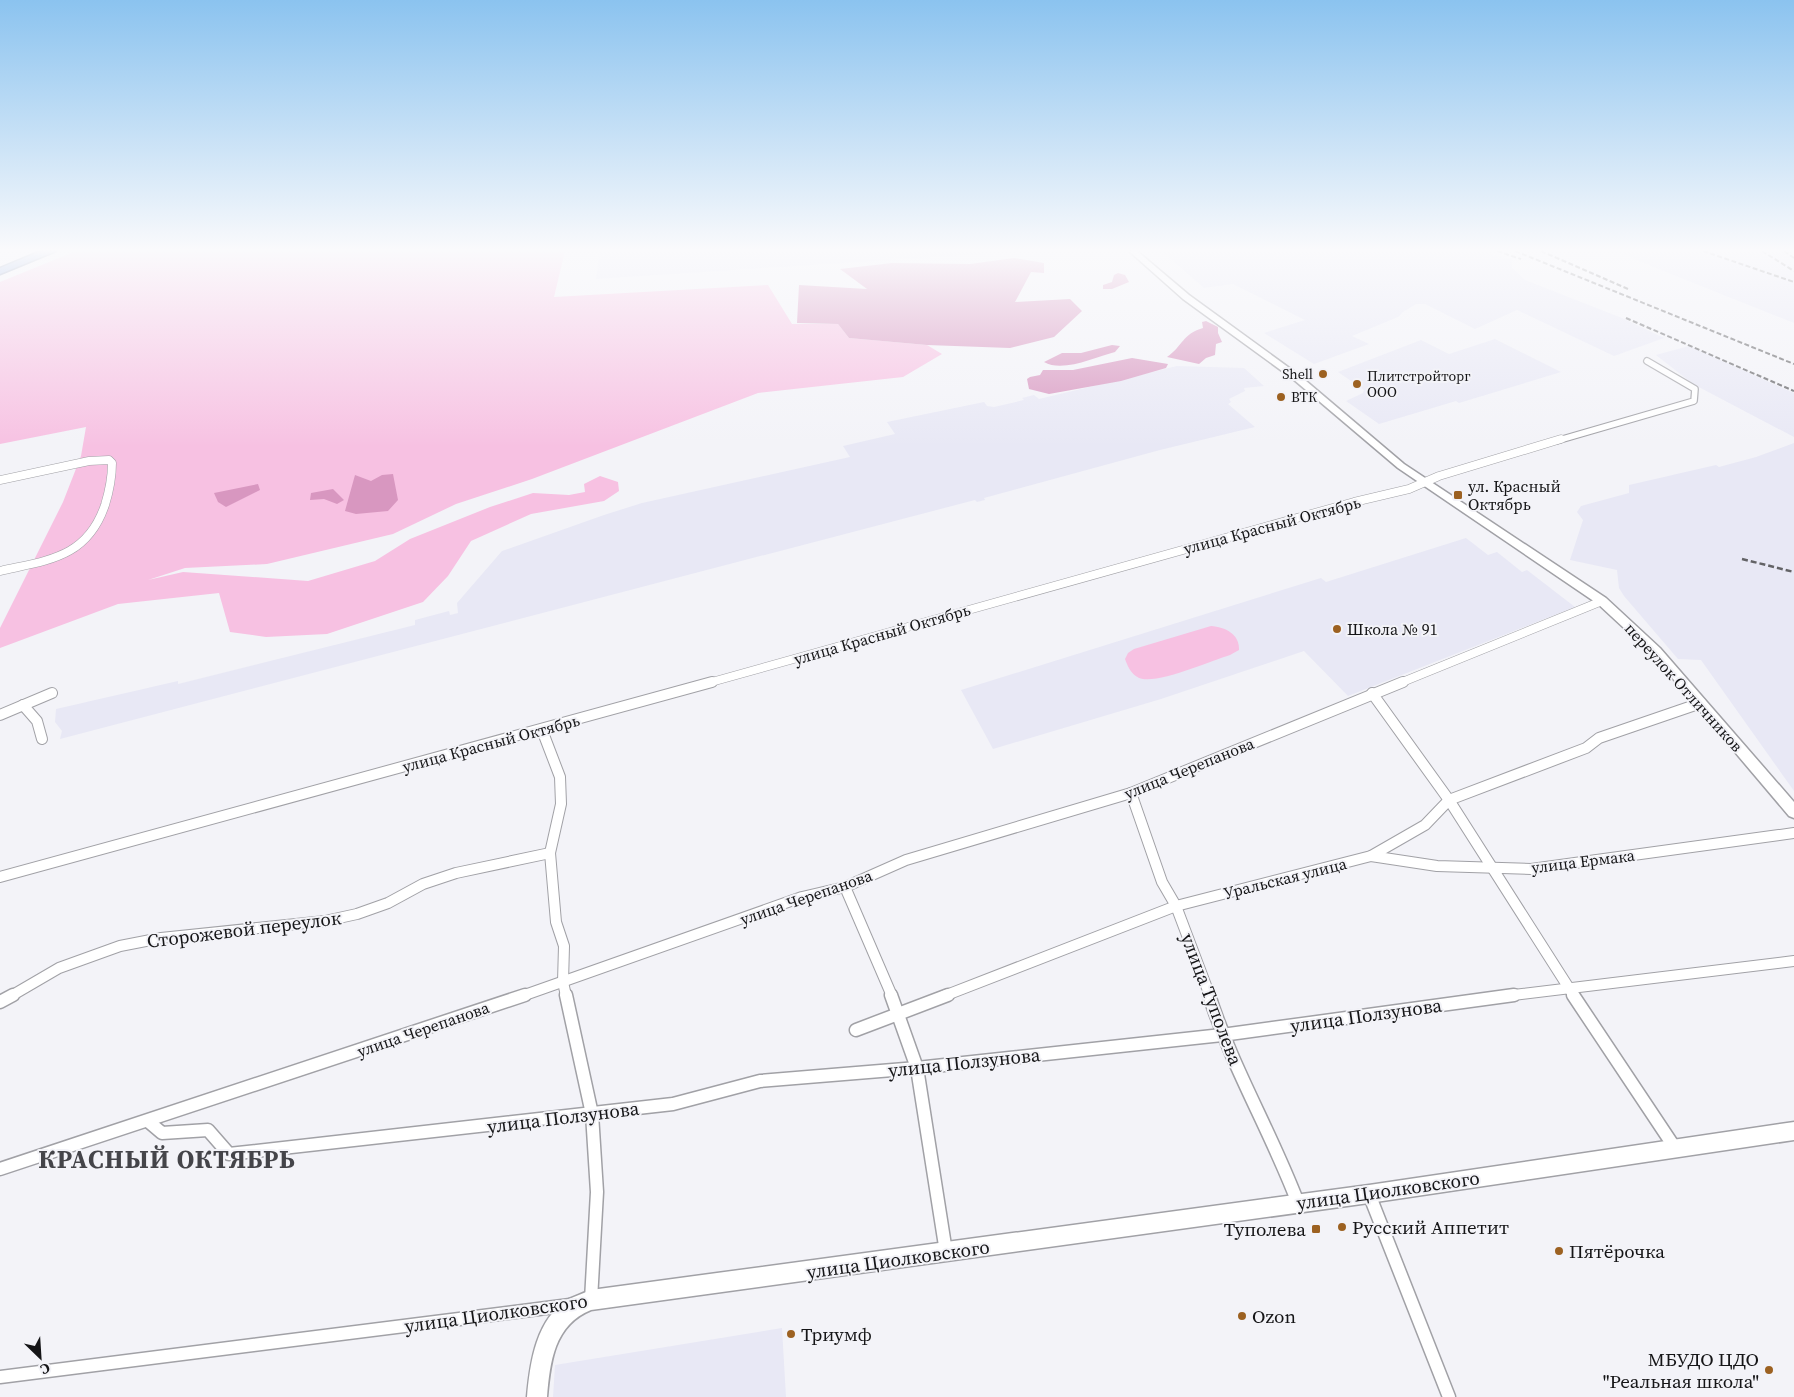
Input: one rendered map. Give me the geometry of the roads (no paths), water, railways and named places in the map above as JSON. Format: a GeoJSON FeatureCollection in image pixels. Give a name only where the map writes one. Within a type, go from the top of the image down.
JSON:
{"type":"FeatureCollection","features":[{"type":"Feature","properties":{"kind":"main road","name":"переулок Отличников"},"geometry":{"type":"LineString","coordinates":[[1213,316],[1296,376],[1375,445],[1425,482],[1602,601],[1656,651],[1794,812]]}},
{"type":"Feature","properties":{"kind":"main road","name":"улица Циолковского"},"geometry":{"type":"LineString","coordinates":[[583,1302],[1369,1194],[1794,1131]]}},
{"type":"Feature","properties":{"kind":"main road"},"geometry":{"type":"LineString","coordinates":[[537,1397],[540,1364],[551,1329],[583,1302]]}},
{"type":"Feature","properties":{"kind":"street","name":"улица Красный Октябрь"},"geometry":{"type":"LineString","coordinates":[[0,878],[542,730],[1344,505],[1409,489],[1479,463],[1694,401],[1695,389],[1646,361]]}},
{"type":"Feature","properties":{"kind":"street"},"geometry":{"type":"LineString","coordinates":[[0,480],[89,461],[110,460],[112,466],[104,509],[96,531],[87,541],[57,558],[0,571]]}},
{"type":"Feature","properties":{"kind":"street","name":"улица Черепанова"},"geometry":{"type":"LineString","coordinates":[[0,1169],[150,1122],[562,982],[802,897],[845,887],[906,860],[1131,793],[1602,601]]}},
{"type":"Feature","properties":{"kind":"street"},"geometry":{"type":"LineString","coordinates":[[0,715],[52,693]]}},
{"type":"Feature","properties":{"kind":"street"},"geometry":{"type":"LineString","coordinates":[[1372,694],[1449,800],[1568,987],[1676,1148]]}},
{"type":"Feature","properties":{"kind":"street","name":"Уральская улица"},"geometry":{"type":"LineString","coordinates":[[856,1030],[1176,906],[1371,856],[1425,825],[1449,800],[1586,748],[1599,738],[1700,702]]}},
{"type":"Feature","properties":{"kind":"street"},"geometry":{"type":"LineString","coordinates":[[23,705],[37,722],[42,739]]}},
{"type":"Feature","properties":{"kind":"street"},"geometry":{"type":"LineString","coordinates":[[542,730],[560,777],[562,804],[550,853],[556,922],[564,946],[562,982],[592,1114],[598,1192],[583,1302]]}},
{"type":"Feature","properties":{"kind":"street","name":"улица Туполева"},"geometry":{"type":"LineString","coordinates":[[1131,793],[1162,882],[1176,906],[1208,990],[1222,1035],[1282,1161],[1298,1203]]}},
{"type":"Feature","properties":{"kind":"street","name":"улица Ермака"},"geometry":{"type":"LineString","coordinates":[[1371,856],[1438,866],[1532,869],[1794,833]]}},
{"type":"Feature","properties":{"kind":"street","name":"Сторожевой переулок"},"geometry":{"type":"LineString","coordinates":[[0,1002],[59,968],[120,946],[161,938],[325,921],[349,916],[388,903],[422,884],[456,873],[550,853]]}},
{"type":"Feature","properties":{"kind":"street"},"geometry":{"type":"LineString","coordinates":[[845,887],[899,1013],[917,1068],[946,1252]]}},
{"type":"Feature","properties":{"kind":"street","name":"улица Ползунова"},"geometry":{"type":"LineString","coordinates":[[150,1122],[162,1132],[208,1130],[229,1154],[673,1104],[760,1081],[917,1068],[1222,1035],[1568,987],[1794,961]]}},
{"type":"Feature","properties":{"kind":"street"},"geometry":{"type":"LineString","coordinates":[[1369,1194],[1449,1397]]}},
{"type":"Feature","properties":{"kind":"street","name":"улица Циолковского"},"geometry":{"type":"LineString","coordinates":[[0,1377],[583,1302]]}},
{"type":"Feature","properties":{"kind":"railway"},"geometry":{"type":"LineString","coordinates":[[1676,316],[1794,364]]}},
{"type":"Feature","properties":{"kind":"railway"},"geometry":{"type":"LineString","coordinates":[[1626,318],[1794,391]]}},
{"type":"Feature","properties":{"kind":"railway"},"geometry":{"type":"LineString","coordinates":[[1742,559],[1794,572]]}},
{"type":"Feature","properties":{"kind":"place","name":"Shell"},"geometry":{"type":"Point","coordinates":[1323,374]}},
{"type":"Feature","properties":{"kind":"place","name":"Плитстройторг ООО"},"geometry":{"type":"Point","coordinates":[1357,384]}},
{"type":"Feature","properties":{"kind":"place","name":"ВТК"},"geometry":{"type":"Point","coordinates":[1281,397]}},
{"type":"Feature","properties":{"kind":"place","name":"ул. Красный Октябрь"},"geometry":{"type":"Point","coordinates":[1458,495]}},
{"type":"Feature","properties":{"kind":"place","name":"Школа № 91"},"geometry":{"type":"Point","coordinates":[1337,629]}},
{"type":"Feature","properties":{"kind":"place","name":"Русский Аппетит"},"geometry":{"type":"Point","coordinates":[1342,1227]}},
{"type":"Feature","properties":{"kind":"place","name":"Туполева"},"geometry":{"type":"Point","coordinates":[1316,1229]}},
{"type":"Feature","properties":{"kind":"place","name":"Пятёрочка"},"geometry":{"type":"Point","coordinates":[1559,1251]}},
{"type":"Feature","properties":{"kind":"place","name":"Ozon"},"geometry":{"type":"Point","coordinates":[1242,1316]}},
{"type":"Feature","properties":{"kind":"place","name":"Триумф"},"geometry":{"type":"Point","coordinates":[791,1334]}},
{"type":"Feature","properties":{"kind":"place","name":"МБУДО ЦДО \"Реальная школа\""},"geometry":{"type":"Point","coordinates":[1769,1370]}},
{"type":"Feature","properties":{"kind":"district","name":"КРАСНЫЙ ОКТЯБРЬ"},"geometry":{"type":"Point","coordinates":[167,1159]}}]}
